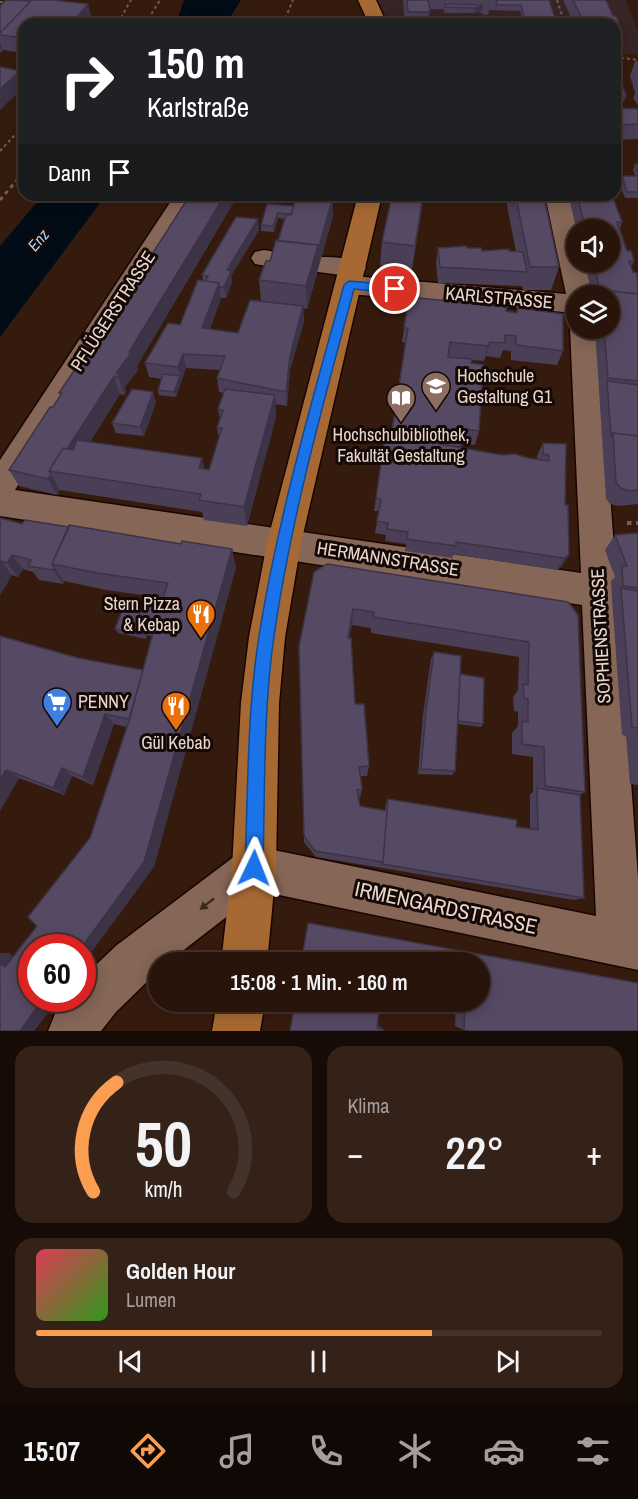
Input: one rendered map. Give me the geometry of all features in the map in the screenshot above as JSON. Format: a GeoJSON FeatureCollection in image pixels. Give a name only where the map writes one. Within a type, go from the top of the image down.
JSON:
{"type":"FeatureCollection","features":[{"type":"Feature","properties":{"kind":"main road"},"geometry":{"type":"LineString","coordinates":[[367,0],[375,18]]}},
{"type":"Feature","properties":{"kind":"main road"},"geometry":{"type":"LineString","coordinates":[[245,952],[254,868],[260,703],[267,637],[284,543],[369,201]]}},
{"type":"Feature","properties":{"kind":"main road"},"geometry":{"type":"LineString","coordinates":[[236,1031],[239,1012]]}},
{"type":"Feature","properties":{"kind":"street","name":"PFLÜGERSTRASSE"},"geometry":{"type":"LineString","coordinates":[[0,487],[183,201]]}},
{"type":"Feature","properties":{"kind":"street"},"geometry":{"type":"LineString","coordinates":[[558,201],[577,285]]}},
{"type":"Feature","properties":{"kind":"street","name":"KARLSTRASSE"},"geometry":{"type":"LineString","coordinates":[[319,265],[351,277],[566,303]]}},
{"type":"Feature","properties":{"kind":"street","name":"SOPHIENSTRASSE"},"geometry":{"type":"LineString","coordinates":[[585,339],[598,592],[629,945]]}},
{"type":"Feature","properties":{"kind":"street","name":"HERMANNSTRASSE"},"geometry":{"type":"LineString","coordinates":[[0,502],[598,592]]}},
{"type":"Feature","properties":{"kind":"street"},"geometry":{"type":"LineString","coordinates":[[72,1031],[99,995],[133,961],[254,868]]}},
{"type":"Feature","properties":{"kind":"street","name":"IRMENGARDSTRASSE"},"geometry":{"type":"LineString","coordinates":[[254,868],[629,945]]}},
{"type":"Feature","properties":{"kind":"path"},"geometry":{"type":"LineString","coordinates":[[121,18],[131,0]]}},
{"type":"Feature","properties":{"kind":"path"},"geometry":{"type":"LineString","coordinates":[[149,18],[160,0]]}},
{"type":"Feature","properties":{"kind":"path"},"geometry":{"type":"LineString","coordinates":[[286,18],[293,0]]}},
{"type":"Feature","properties":{"kind":"path"},"geometry":{"type":"LineString","coordinates":[[557,0],[563,18]]}},
{"type":"Feature","properties":{"kind":"path"},"geometry":{"type":"LineString","coordinates":[[0,2],[16,3]]}},
{"type":"Feature","properties":{"kind":"path"},"geometry":{"type":"LineString","coordinates":[[4,7],[9,3]]}},
{"type":"Feature","properties":{"kind":"path"},"geometry":{"type":"LineString","coordinates":[[84,15],[97,18]]}},
{"type":"Feature","properties":{"kind":"path"},"geometry":{"type":"LineString","coordinates":[[621,58],[638,60]]}},
{"type":"Feature","properties":{"kind":"path"},"geometry":{"type":"LineString","coordinates":[[0,151],[18,132]]}},
{"type":"Feature","properties":{"kind":"path"},"geometry":{"type":"LineString","coordinates":[[0,200],[18,179]]}},
{"type":"Feature","properties":{"kind":"shaded area"},"geometry":{"type":"Polygon","coordinates":[[[364,0],[626,0],[638,32],[638,54],[621,54],[621,18],[373,18],[364,0]]]}},
{"type":"Feature","properties":{"kind":"water"},"geometry":{"type":"Polygon","coordinates":[[[184,0],[241,0],[230,18],[178,18],[184,0]]]}},
{"type":"Feature","properties":{"kind":"water","name":"Enz"},"geometry":{"type":"Polygon","coordinates":[[[38,201],[102,201],[0,337],[0,246],[38,201]]]}},
{"type":"Feature","properties":{"kind":"building"},"geometry":{"type":"Polygon","coordinates":[[[6,0],[31,1],[0,33],[0,6],[6,0]]]}},
{"type":"Feature","properties":{"kind":"building"},"geometry":{"type":"Polygon","coordinates":[[[32,0],[88,4],[76,18],[18,18],[18,37],[0,35],[32,0]]]}},
{"type":"Feature","properties":{"kind":"building"},"geometry":{"type":"Polygon","coordinates":[[[407,0],[428,0],[430,10],[428,12],[408,12],[407,0]]]}},
{"type":"Feature","properties":{"kind":"building"},"geometry":{"type":"Polygon","coordinates":[[[497,0],[549,0],[555,18],[524,18],[521,5],[496,5],[497,0]]]}},
{"type":"Feature","properties":{"kind":"building"},"geometry":{"type":"Polygon","coordinates":[[[573,0],[606,0],[613,16],[617,18],[582,18],[573,0]]]}},
{"type":"Feature","properties":{"kind":"building"},"geometry":{"type":"Polygon","coordinates":[[[445,4],[483,5],[475,8],[445,7],[445,4]]]}},
{"type":"Feature","properties":{"kind":"building"},"geometry":{"type":"Polygon","coordinates":[[[0,67],[18,71],[18,73],[0,89],[0,67]]]}},
{"type":"Feature","properties":{"kind":"building"},"geometry":{"type":"Polygon","coordinates":[[[621,87],[623,87],[626,96],[621,96],[621,87]]]}},
{"type":"Feature","properties":{"kind":"building"},"geometry":{"type":"Polygon","coordinates":[[[621,108],[638,109],[638,124],[622,125],[621,108]]]}},
{"type":"Feature","properties":{"kind":"building"},"geometry":{"type":"Polygon","coordinates":[[[622,176],[638,176],[638,192],[627,192],[622,176]]]}},
{"type":"Feature","properties":{"kind":"building"},"geometry":{"type":"Polygon","coordinates":[[[186,201],[221,201],[129,352],[132,352],[116,373],[120,374],[118,377],[114,376],[67,449],[63,448],[49,471],[51,474],[48,479],[9,470],[50,407],[53,407],[62,393],[59,393],[186,201]]]}},
{"type":"Feature","properties":{"kind":"building"},"geometry":{"type":"Polygon","coordinates":[[[295,201],[332,201],[318,250],[318,245],[278,241],[286,215],[291,215],[295,201]]]}},
{"type":"Feature","properties":{"kind":"building"},"geometry":{"type":"Polygon","coordinates":[[[391,201],[422,201],[415,246],[382,242],[391,201]]]}},
{"type":"Feature","properties":{"kind":"building"},"geometry":{"type":"Polygon","coordinates":[[[517,201],[545,201],[559,267],[530,267],[517,201]]]}},
{"type":"Feature","properties":{"kind":"building"},"geometry":{"type":"Polygon","coordinates":[[[579,201],[614,201],[622,222],[620,219],[583,219],[579,201]]]}},
{"type":"Feature","properties":{"kind":"building"},"geometry":{"type":"Polygon","coordinates":[[[267,204],[294,206],[291,214],[278,213],[273,226],[261,225],[267,204]]]}},
{"type":"Feature","properties":{"kind":"building"},"geometry":{"type":"Polygon","coordinates":[[[236,217],[258,219],[227,270],[231,271],[224,287],[219,287],[219,283],[205,281],[208,276],[202,275],[236,217]]]}},
{"type":"Feature","properties":{"kind":"building"},"geometry":{"type":"Polygon","coordinates":[[[620,231],[627,251],[631,251],[634,261],[629,261],[633,272],[637,273],[638,294],[620,292],[620,285],[599,285],[596,273],[620,273],[620,231]]]}},
{"type":"Feature","properties":{"kind":"building"},"geometry":{"type":"Polygon","coordinates":[[[276,240],[318,245],[306,286],[259,280],[266,261],[270,261],[276,240]]]}},
{"type":"Feature","properties":{"kind":"building"},"geometry":{"type":"Polygon","coordinates":[[[467,246],[467,248],[481,248],[482,251],[509,249],[509,251],[523,252],[527,272],[440,267],[438,248],[467,246]]]}},
{"type":"Feature","properties":{"kind":"building"},"geometry":{"type":"Polygon","coordinates":[[[198,280],[219,283],[202,328],[238,333],[250,300],[303,306],[290,356],[286,392],[217,378],[225,356],[183,354],[178,367],[145,363],[168,323],[180,325],[198,280]]]}},
{"type":"Feature","properties":{"kind":"building"},"geometry":{"type":"Polygon","coordinates":[[[620,292],[638,294],[638,381],[608,378],[605,339],[620,339],[620,292]]]}},
{"type":"Feature","properties":{"kind":"building","name":"Hochschule Gestaltung G1"},"geometry":{"type":"Polygon","coordinates":[[[409,297],[507,307],[506,311],[517,313],[518,308],[563,314],[563,351],[516,345],[516,336],[505,335],[505,343],[490,342],[488,346],[450,342],[448,357],[472,359],[471,363],[483,365],[479,431],[465,429],[464,433],[440,430],[439,444],[549,461],[549,455],[543,454],[543,443],[566,444],[565,505],[568,505],[569,555],[564,558],[456,542],[456,546],[407,539],[408,532],[387,529],[388,523],[377,521],[381,499],[376,498],[385,437],[391,437],[408,328],[404,328],[409,297]]]}},
{"type":"Feature","properties":{"kind":"building"},"geometry":{"type":"Polygon","coordinates":[[[163,374],[180,376],[174,392],[158,390],[163,374]]]}},
{"type":"Feature","properties":{"kind":"building"},"geometry":{"type":"Polygon","coordinates":[[[607,381],[638,385],[638,436],[613,433],[611,436],[607,381]]]}},
{"type":"Feature","properties":{"kind":"building"},"geometry":{"type":"Polygon","coordinates":[[[132,389],[153,392],[140,427],[112,423],[132,389]]]}},
{"type":"Feature","properties":{"kind":"building"},"geometry":{"type":"Polygon","coordinates":[[[225,389],[275,395],[244,507],[199,500],[201,494],[49,471],[63,448],[73,450],[77,440],[202,458],[199,468],[209,470],[222,428],[217,428],[223,410],[218,409],[225,389]]]}},
{"type":"Feature","properties":{"kind":"building"},"geometry":{"type":"Polygon","coordinates":[[[613,433],[638,436],[638,490],[629,491],[616,483],[613,433]]]}},
{"type":"Feature","properties":{"kind":"building"},"geometry":{"type":"Polygon","coordinates":[[[0,518],[22,524],[25,520],[69,527],[52,564],[53,570],[28,566],[31,560],[12,555],[7,563],[1,561],[0,563],[0,518]]]}},
{"type":"Feature","properties":{"kind":"building"},"geometry":{"type":"Polygon","coordinates":[[[69,525],[181,544],[182,541],[232,549],[144,862],[91,934],[31,934],[37,926],[28,917],[90,838],[130,718],[156,622],[138,620],[145,598],[162,601],[168,583],[52,564],[69,525]]]}},
{"type":"Feature","properties":{"kind":"building"},"geometry":{"type":"Polygon","coordinates":[[[638,533],[638,588],[623,586],[622,567],[627,566],[615,535],[638,533]]]}},
{"type":"Feature","properties":{"kind":"building"},"geometry":{"type":"Polygon","coordinates":[[[327,564],[568,602],[578,615],[585,792],[545,786],[544,747],[522,744],[522,721],[528,722],[528,699],[524,698],[523,684],[528,685],[529,642],[373,617],[374,612],[353,609],[348,638],[351,638],[355,704],[364,704],[369,766],[359,767],[362,789],[357,790],[360,806],[387,811],[383,862],[315,851],[304,836],[299,646],[314,572],[327,564]]]}},
{"type":"Feature","properties":{"kind":"building"},"geometry":{"type":"Polygon","coordinates":[[[621,588],[638,591],[637,728],[632,727],[621,588]]]}},
{"type":"Feature","properties":{"kind":"building"},"geometry":{"type":"Polygon","coordinates":[[[124,606],[141,609],[138,620],[144,635],[115,629],[124,606]]]}},
{"type":"Feature","properties":{"kind":"building","name":"PENNY"},"geometry":{"type":"Polygon","coordinates":[[[0,636],[78,658],[143,670],[129,719],[105,714],[83,777],[62,768],[53,788],[6,770],[0,780],[0,636]]]}},
{"type":"Feature","properties":{"kind":"building"},"geometry":{"type":"Polygon","coordinates":[[[434,652],[461,656],[455,771],[421,769],[434,652]]]}},
{"type":"Feature","properties":{"kind":"building"},"geometry":{"type":"Polygon","coordinates":[[[460,674],[484,678],[483,724],[458,721],[460,674]]]}},
{"type":"Feature","properties":{"kind":"building"},"geometry":{"type":"Polygon","coordinates":[[[537,788],[580,795],[584,898],[382,864],[388,799],[517,820],[516,827],[538,830],[537,788]]]}},
{"type":"Feature","properties":{"kind":"building"},"geometry":{"type":"Polygon","coordinates":[[[308,923],[468,952],[303,952],[308,923]]]}},
{"type":"Feature","properties":{"kind":"building"},"geometry":{"type":"Polygon","coordinates":[[[18,950],[18,1012],[34,1012],[20,1031],[0,1031],[0,963],[5,967],[18,950]]]}},
{"type":"Feature","properties":{"kind":"building"},"geometry":{"type":"Polygon","coordinates":[[[490,956],[638,983],[638,1031],[464,1030],[465,1012],[490,1012],[490,956]]]}},
{"type":"Feature","properties":{"kind":"building"},"geometry":{"type":"Polygon","coordinates":[[[293,1012],[379,1012],[377,1028],[384,1030],[384,1031],[290,1031],[293,1012]]]}},
{"type":"Feature","properties":{"kind":"place","name":"Hochschule Gestaltung G1"},"geometry":{"type":"Point","coordinates":[436,412]}},
{"type":"Feature","properties":{"kind":"place","name":"Hochschulbibliothek, Fakultät Gestaltung"},"geometry":{"type":"Point","coordinates":[401,424]}},
{"type":"Feature","properties":{"kind":"place","name":"Stern Pizza & Kebap"},"geometry":{"type":"Point","coordinates":[201,640]}},
{"type":"Feature","properties":{"kind":"place","name":"PENNY"},"geometry":{"type":"Point","coordinates":[57,728]}},
{"type":"Feature","properties":{"kind":"place","name":"Gül Kebab"},"geometry":{"type":"Point","coordinates":[176,732]}},
{"type":"Feature","properties":{"kind":"route"},"geometry":{"type":"LineString","coordinates":[[254,868],[260,703],[267,637],[284,543],[310,432],[349,285],[395,289]]}}]}
